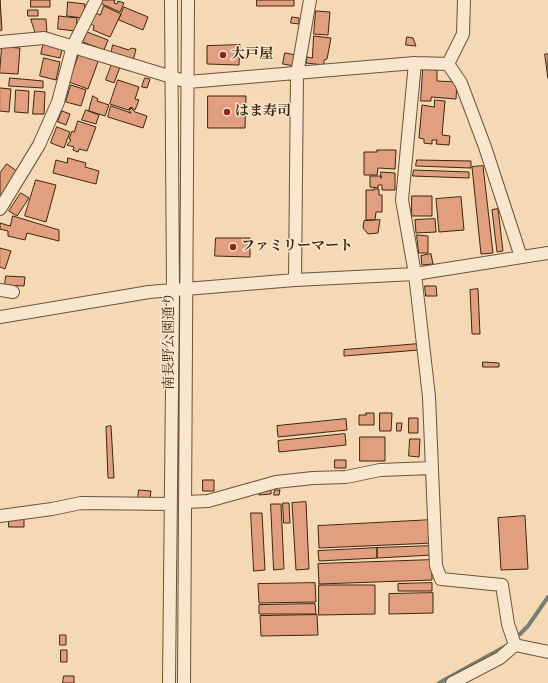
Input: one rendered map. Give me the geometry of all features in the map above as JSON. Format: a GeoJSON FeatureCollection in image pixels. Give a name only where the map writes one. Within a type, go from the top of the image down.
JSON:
{"type":"FeatureCollection","features":[{"type":"Feature","properties":{"kind":"street"},"geometry":{"type":"LineString","coordinates":[[0,209],[40,145],[58,102],[74,46],[96,0]]}},
{"type":"Feature","properties":{"kind":"street","name":"南長野公園通り"},"geometry":{"type":"LineString","coordinates":[[170,683],[170,504],[173,289],[171,0]]}},
{"type":"Feature","properties":{"kind":"street","name":"南長野公園通り"},"geometry":{"type":"LineString","coordinates":[[184,683],[188,0]]}},
{"type":"Feature","properties":{"kind":"street"},"geometry":{"type":"LineString","coordinates":[[295,280],[297,74],[310,0]]}},
{"type":"Feature","properties":{"kind":"street"},"geometry":{"type":"LineString","coordinates":[[448,64],[463,34],[464,0]]}},
{"type":"Feature","properties":{"kind":"street"},"geometry":{"type":"LineString","coordinates":[[0,42],[44,38],[188,82],[415,63],[448,64]]}},
{"type":"Feature","properties":{"kind":"street"},"geometry":{"type":"LineString","coordinates":[[415,63],[402,200],[415,274],[429,397],[436,566],[441,580],[502,585],[508,624],[516,645]]}},
{"type":"Feature","properties":{"kind":"street"},"geometry":{"type":"LineString","coordinates":[[448,64],[463,90],[485,147],[521,257]]}},
{"type":"Feature","properties":{"kind":"street"},"geometry":{"type":"LineString","coordinates":[[0,317],[173,289],[295,280],[415,274],[548,253]]}},
{"type":"Feature","properties":{"kind":"street"},"geometry":{"type":"LineString","coordinates":[[0,290],[13,292]]}},
{"type":"Feature","properties":{"kind":"street"},"geometry":{"type":"LineString","coordinates":[[184,502],[208,501],[276,482],[313,478],[346,478],[380,470],[432,468]]}},
{"type":"Feature","properties":{"kind":"street"},"geometry":{"type":"LineString","coordinates":[[0,516],[52,510],[81,503],[170,504]]}},
{"type":"Feature","properties":{"kind":"street"},"geometry":{"type":"LineString","coordinates":[[516,645],[548,652]]}},
{"type":"Feature","properties":{"kind":"street"},"geometry":{"type":"LineString","coordinates":[[452,683],[500,658],[516,645]]}},
{"type":"Feature","properties":{"kind":"building"},"geometry":{"type":"Polygon","coordinates":[[[0,0],[2,30],[0,31],[0,0]]]}},
{"type":"Feature","properties":{"kind":"building"},"geometry":{"type":"Polygon","coordinates":[[[31,0],[50,0],[50,7],[31,7],[31,0]]]}},
{"type":"Feature","properties":{"kind":"building"},"geometry":{"type":"Polygon","coordinates":[[[103,0],[115,0],[114,3],[117,4],[118,1],[124,3],[120,12],[102,4],[103,0]]]}},
{"type":"Feature","properties":{"kind":"building"},"geometry":{"type":"Polygon","coordinates":[[[257,0],[294,0],[294,6],[257,6],[257,0]]]}},
{"type":"Feature","properties":{"kind":"building"},"geometry":{"type":"Polygon","coordinates":[[[68,2],[85,4],[83,18],[67,16],[68,2]]]}},
{"type":"Feature","properties":{"kind":"building"},"geometry":{"type":"Polygon","coordinates":[[[104,6],[121,14],[110,37],[93,30],[94,26],[90,23],[94,12],[100,15],[104,6]]]}},
{"type":"Feature","properties":{"kind":"building"},"geometry":{"type":"Polygon","coordinates":[[[124,7],[148,17],[143,30],[119,20],[124,7]]]}},
{"type":"Feature","properties":{"kind":"building"},"geometry":{"type":"Polygon","coordinates":[[[28,10],[38,10],[38,16],[28,16],[28,10]]]}},
{"type":"Feature","properties":{"kind":"building"},"geometry":{"type":"Polygon","coordinates":[[[316,11],[330,12],[328,35],[314,34],[316,11]]]}},
{"type":"Feature","properties":{"kind":"building"},"geometry":{"type":"Polygon","coordinates":[[[59,16],[77,18],[76,31],[58,29],[59,16]]]}},
{"type":"Feature","properties":{"kind":"building"},"geometry":{"type":"Polygon","coordinates":[[[292,17],[299,18],[299,24],[291,23],[292,17]]]}},
{"type":"Feature","properties":{"kind":"building"},"geometry":{"type":"Polygon","coordinates":[[[31,19],[46,19],[47,34],[36,34],[31,19]]]}},
{"type":"Feature","properties":{"kind":"building"},"geometry":{"type":"Polygon","coordinates":[[[87,32],[108,40],[104,50],[83,42],[87,32]]]}},
{"type":"Feature","properties":{"kind":"building"},"geometry":{"type":"Polygon","coordinates":[[[314,36],[331,38],[327,59],[324,60],[324,65],[306,63],[307,57],[312,58],[314,36]]]}},
{"type":"Feature","properties":{"kind":"building"},"geometry":{"type":"Polygon","coordinates":[[[407,37],[413,38],[416,46],[406,45],[407,37]]]}},
{"type":"Feature","properties":{"kind":"building"},"geometry":{"type":"Polygon","coordinates":[[[44,43],[63,47],[60,58],[41,54],[44,43]]]}},
{"type":"Feature","properties":{"kind":"building"},"geometry":{"type":"Polygon","coordinates":[[[113,45],[129,50],[131,48],[136,49],[133,61],[111,54],[113,45]]]}},
{"type":"Feature","properties":{"kind":"building","name":"大戸屋"},"geometry":{"type":"Polygon","coordinates":[[[240,45],[239,65],[207,64],[207,46],[240,45]]]}},
{"type":"Feature","properties":{"kind":"building"},"geometry":{"type":"Polygon","coordinates":[[[2,47],[20,48],[18,74],[0,73],[2,47]]]}},
{"type":"Feature","properties":{"kind":"building"},"geometry":{"type":"Polygon","coordinates":[[[80,52],[99,59],[88,89],[69,82],[80,52]]]}},
{"type":"Feature","properties":{"kind":"building"},"geometry":{"type":"Polygon","coordinates":[[[285,53],[296,55],[294,66],[283,64],[285,53]]]}},
{"type":"Feature","properties":{"kind":"building"},"geometry":{"type":"Polygon","coordinates":[[[545,54],[548,54],[548,78],[545,54]]]}},
{"type":"Feature","properties":{"kind":"building"},"geometry":{"type":"Polygon","coordinates":[[[44,58],[60,62],[56,80],[40,76],[44,58]]]}},
{"type":"Feature","properties":{"kind":"building"},"geometry":{"type":"Polygon","coordinates":[[[112,64],[120,67],[114,83],[106,80],[112,64]]]}},
{"type":"Feature","properties":{"kind":"building"},"geometry":{"type":"Polygon","coordinates":[[[423,69],[437,70],[437,81],[457,82],[456,99],[431,97],[431,101],[421,101],[423,69]]]}},
{"type":"Feature","properties":{"kind":"building"},"geometry":{"type":"Polygon","coordinates":[[[10,78],[43,81],[43,88],[9,86],[10,78]]]}},
{"type":"Feature","properties":{"kind":"building"},"geometry":{"type":"Polygon","coordinates":[[[145,78],[150,79],[147,88],[142,87],[145,78]]]}},
{"type":"Feature","properties":{"kind":"building"},"geometry":{"type":"Polygon","coordinates":[[[118,80],[139,87],[135,99],[139,100],[135,110],[131,107],[128,110],[110,104],[118,80]]]}},
{"type":"Feature","properties":{"kind":"building"},"geometry":{"type":"Polygon","coordinates":[[[71,85],[86,90],[81,106],[66,102],[71,85]]]}},
{"type":"Feature","properties":{"kind":"building"},"geometry":{"type":"Polygon","coordinates":[[[0,88],[11,89],[9,112],[0,111],[0,88]]]}},
{"type":"Feature","properties":{"kind":"building"},"geometry":{"type":"Polygon","coordinates":[[[16,90],[29,91],[28,113],[15,112],[16,90]]]}},
{"type":"Feature","properties":{"kind":"building"},"geometry":{"type":"Polygon","coordinates":[[[35,91],[45,92],[44,114],[33,114],[35,91]]]}},
{"type":"Feature","properties":{"kind":"building"},"geometry":{"type":"Polygon","coordinates":[[[93,96],[98,99],[97,101],[109,105],[105,116],[89,111],[93,96]]]}},
{"type":"Feature","properties":{"kind":"building","name":"はま寿司"},"geometry":{"type":"Polygon","coordinates":[[[208,96],[246,96],[245,128],[208,128],[208,96]]]}},
{"type":"Feature","properties":{"kind":"building"},"geometry":{"type":"Polygon","coordinates":[[[435,100],[445,101],[442,135],[450,136],[449,145],[436,144],[437,140],[432,140],[432,144],[424,143],[424,139],[419,138],[422,105],[434,107],[435,100]]]}},
{"type":"Feature","properties":{"kind":"building"},"geometry":{"type":"Polygon","coordinates":[[[111,106],[131,113],[129,110],[131,108],[135,112],[147,116],[143,128],[108,117],[111,106]]]}},
{"type":"Feature","properties":{"kind":"building"},"geometry":{"type":"Polygon","coordinates":[[[86,110],[99,115],[96,124],[82,120],[86,110]]]}},
{"type":"Feature","properties":{"kind":"building"},"geometry":{"type":"Polygon","coordinates":[[[62,111],[70,114],[66,125],[58,122],[62,111]]]}},
{"type":"Feature","properties":{"kind":"building"},"geometry":{"type":"Polygon","coordinates":[[[78,121],[96,127],[87,151],[79,149],[78,152],[73,150],[74,147],[67,145],[71,140],[69,139],[72,131],[74,132],[78,121]]]}},
{"type":"Feature","properties":{"kind":"building"},"geometry":{"type":"Polygon","coordinates":[[[57,127],[70,132],[64,148],[51,143],[57,127]]]}},
{"type":"Feature","properties":{"kind":"building"},"geometry":{"type":"Polygon","coordinates":[[[377,150],[396,150],[395,169],[378,168],[377,175],[364,175],[364,152],[377,152],[377,150]]]}},
{"type":"Feature","properties":{"kind":"building"},"geometry":{"type":"Polygon","coordinates":[[[68,158],[86,163],[85,167],[99,171],[96,184],[53,173],[56,160],[67,163],[68,158]]]}},
{"type":"Feature","properties":{"kind":"building"},"geometry":{"type":"Polygon","coordinates":[[[417,160],[471,161],[471,168],[416,166],[417,160]]]}},
{"type":"Feature","properties":{"kind":"building"},"geometry":{"type":"Polygon","coordinates":[[[7,164],[18,172],[0,198],[0,173],[7,164]]]}},
{"type":"Feature","properties":{"kind":"building"},"geometry":{"type":"Polygon","coordinates":[[[483,166],[493,253],[481,254],[472,167],[483,166]]]}},
{"type":"Feature","properties":{"kind":"building"},"geometry":{"type":"Polygon","coordinates":[[[414,170],[469,172],[469,178],[413,176],[414,170]]]}},
{"type":"Feature","properties":{"kind":"building"},"geometry":{"type":"Polygon","coordinates":[[[381,172],[395,173],[395,190],[382,190],[382,185],[378,185],[378,188],[370,187],[370,176],[381,176],[381,172]]]}},
{"type":"Feature","properties":{"kind":"building"},"geometry":{"type":"Polygon","coordinates":[[[36,180],[56,185],[46,222],[25,216],[36,180]]]}},
{"type":"Feature","properties":{"kind":"building"},"geometry":{"type":"Polygon","coordinates":[[[379,189],[379,195],[382,195],[382,212],[376,212],[375,220],[366,220],[366,190],[379,189]]]}},
{"type":"Feature","properties":{"kind":"building"},"geometry":{"type":"Polygon","coordinates":[[[21,193],[29,198],[17,216],[9,211],[21,193]]]}},
{"type":"Feature","properties":{"kind":"building"},"geometry":{"type":"Polygon","coordinates":[[[412,196],[432,196],[432,216],[412,216],[412,196]]]}},
{"type":"Feature","properties":{"kind":"building"},"geometry":{"type":"Polygon","coordinates":[[[461,197],[464,230],[439,232],[436,199],[461,197]]]}},
{"type":"Feature","properties":{"kind":"building"},"geometry":{"type":"Polygon","coordinates":[[[498,209],[503,251],[497,252],[492,210],[498,209]]]}},
{"type":"Feature","properties":{"kind":"building"},"geometry":{"type":"Polygon","coordinates":[[[13,216],[59,230],[59,241],[27,233],[25,240],[8,236],[8,231],[0,229],[0,223],[10,226],[13,216]]]}},
{"type":"Feature","properties":{"kind":"building"},"geometry":{"type":"Polygon","coordinates":[[[435,219],[436,232],[416,233],[415,220],[435,219]]]}},
{"type":"Feature","properties":{"kind":"building"},"geometry":{"type":"Polygon","coordinates":[[[380,220],[378,233],[368,234],[363,228],[364,221],[380,220]]]}},
{"type":"Feature","properties":{"kind":"building"},"geometry":{"type":"Polygon","coordinates":[[[417,235],[428,236],[428,253],[419,253],[417,235]]]}},
{"type":"Feature","properties":{"kind":"building","name":"ファミリーマート"},"geometry":{"type":"Polygon","coordinates":[[[216,238],[250,238],[250,257],[215,256],[216,238]]]}},
{"type":"Feature","properties":{"kind":"building"},"geometry":{"type":"Polygon","coordinates":[[[0,248],[11,251],[5,269],[0,267],[0,248]]]}},
{"type":"Feature","properties":{"kind":"building"},"geometry":{"type":"Polygon","coordinates":[[[431,254],[433,264],[422,265],[421,256],[431,254]]]}},
{"type":"Feature","properties":{"kind":"building"},"geometry":{"type":"Polygon","coordinates":[[[6,276],[25,277],[24,286],[5,285],[6,276]]]}},
{"type":"Feature","properties":{"kind":"building"},"geometry":{"type":"Polygon","coordinates":[[[425,286],[436,286],[437,296],[426,296],[425,286]]]}},
{"type":"Feature","properties":{"kind":"building"},"geometry":{"type":"Polygon","coordinates":[[[478,289],[480,334],[472,334],[470,290],[478,289]]]}},
{"type":"Feature","properties":{"kind":"building"},"geometry":{"type":"Polygon","coordinates":[[[419,344],[419,350],[344,356],[344,350],[419,344]]]}},
{"type":"Feature","properties":{"kind":"building"},"geometry":{"type":"Polygon","coordinates":[[[483,362],[499,363],[499,367],[483,367],[483,362]]]}},
{"type":"Feature","properties":{"kind":"building"},"geometry":{"type":"Polygon","coordinates":[[[366,413],[374,413],[374,425],[359,425],[359,415],[366,415],[366,413]]]}},
{"type":"Feature","properties":{"kind":"building"},"geometry":{"type":"Polygon","coordinates":[[[380,413],[392,413],[391,431],[380,431],[380,413]]]}},
{"type":"Feature","properties":{"kind":"building"},"geometry":{"type":"Polygon","coordinates":[[[409,418],[418,418],[418,433],[409,433],[409,418]]]}},
{"type":"Feature","properties":{"kind":"building"},"geometry":{"type":"Polygon","coordinates":[[[346,419],[347,430],[278,437],[277,426],[346,419]]]}},
{"type":"Feature","properties":{"kind":"building"},"geometry":{"type":"Polygon","coordinates":[[[397,423],[402,423],[401,431],[397,431],[397,423]]]}},
{"type":"Feature","properties":{"kind":"building"},"geometry":{"type":"Polygon","coordinates":[[[111,426],[114,478],[108,478],[106,427],[111,426]]]}},
{"type":"Feature","properties":{"kind":"building"},"geometry":{"type":"Polygon","coordinates":[[[345,434],[346,445],[279,452],[278,441],[345,434]]]}},
{"type":"Feature","properties":{"kind":"building"},"geometry":{"type":"Polygon","coordinates":[[[360,437],[385,437],[385,461],[360,461],[360,437]]]}},
{"type":"Feature","properties":{"kind":"building"},"geometry":{"type":"Polygon","coordinates":[[[410,439],[420,439],[419,457],[409,456],[410,439]]]}},
{"type":"Feature","properties":{"kind":"building"},"geometry":{"type":"Polygon","coordinates":[[[335,460],[346,460],[346,468],[335,468],[335,460]]]}},
{"type":"Feature","properties":{"kind":"building"},"geometry":{"type":"Polygon","coordinates":[[[203,480],[214,480],[214,491],[203,491],[203,480]]]}},
{"type":"Feature","properties":{"kind":"building"},"geometry":{"type":"Polygon","coordinates":[[[271,487],[271,494],[259,495],[258,488],[271,487]]]}},
{"type":"Feature","properties":{"kind":"building"},"geometry":{"type":"Polygon","coordinates":[[[139,490],[151,491],[150,498],[138,498],[139,490]]]}},
{"type":"Feature","properties":{"kind":"building"},"geometry":{"type":"Polygon","coordinates":[[[275,490],[280,490],[279,495],[274,495],[275,490]]]}},
{"type":"Feature","properties":{"kind":"building"},"geometry":{"type":"Polygon","coordinates":[[[306,502],[309,569],[296,570],[292,503],[306,502]]]}},
{"type":"Feature","properties":{"kind":"building"},"geometry":{"type":"Polygon","coordinates":[[[283,503],[289,503],[290,523],[284,523],[283,503]]]}},
{"type":"Feature","properties":{"kind":"building"},"geometry":{"type":"Polygon","coordinates":[[[271,504],[281,504],[284,569],[274,570],[271,504]]]}},
{"type":"Feature","properties":{"kind":"building"},"geometry":{"type":"Polygon","coordinates":[[[251,513],[262,513],[265,570],[254,571],[251,513]]]}},
{"type":"Feature","properties":{"kind":"building"},"geometry":{"type":"Polygon","coordinates":[[[525,516],[528,569],[501,570],[498,518],[525,516]]]}},
{"type":"Feature","properties":{"kind":"building"},"geometry":{"type":"Polygon","coordinates":[[[9,518],[24,518],[24,527],[9,527],[9,518]]]}},
{"type":"Feature","properties":{"kind":"building"},"geometry":{"type":"Polygon","coordinates":[[[432,520],[433,543],[319,548],[318,526],[432,520]]]}},
{"type":"Feature","properties":{"kind":"building"},"geometry":{"type":"Polygon","coordinates":[[[432,546],[432,555],[377,558],[377,548],[432,546]]]}},
{"type":"Feature","properties":{"kind":"building"},"geometry":{"type":"Polygon","coordinates":[[[377,548],[377,558],[319,561],[318,551],[377,548]]]}},
{"type":"Feature","properties":{"kind":"building"},"geometry":{"type":"Polygon","coordinates":[[[432,560],[432,580],[319,584],[318,564],[432,560]]]}},
{"type":"Feature","properties":{"kind":"building"},"geometry":{"type":"Polygon","coordinates":[[[315,583],[316,602],[259,603],[258,584],[315,583]]]}},
{"type":"Feature","properties":{"kind":"building"},"geometry":{"type":"Polygon","coordinates":[[[432,583],[432,591],[398,591],[398,584],[432,583]]]}},
{"type":"Feature","properties":{"kind":"building"},"geometry":{"type":"Polygon","coordinates":[[[319,585],[375,585],[375,614],[319,615],[319,585]]]}},
{"type":"Feature","properties":{"kind":"building"},"geometry":{"type":"Polygon","coordinates":[[[433,593],[433,613],[389,614],[389,594],[433,593]]]}},
{"type":"Feature","properties":{"kind":"building"},"geometry":{"type":"Polygon","coordinates":[[[315,604],[316,614],[259,614],[259,605],[315,604]]]}},
{"type":"Feature","properties":{"kind":"building"},"geometry":{"type":"Polygon","coordinates":[[[317,615],[318,635],[261,636],[260,616],[317,615]]]}},
{"type":"Feature","properties":{"kind":"building"},"geometry":{"type":"Polygon","coordinates":[[[60,635],[66,635],[66,645],[60,645],[60,635]]]}},
{"type":"Feature","properties":{"kind":"building"},"geometry":{"type":"Polygon","coordinates":[[[61,650],[67,650],[67,662],[61,662],[61,650]]]}},
{"type":"Feature","properties":{"kind":"building"},"geometry":{"type":"Polygon","coordinates":[[[64,676],[74,676],[74,683],[63,683],[64,676]]]}},
{"type":"Feature","properties":{"kind":"waterway"},"geometry":{"type":"LineString","coordinates":[[520,634],[528,626],[548,597]]}},
{"type":"Feature","properties":{"kind":"waterway"},"geometry":{"type":"LineString","coordinates":[[439,683],[506,646]]}},
{"type":"Feature","properties":{"kind":"place","name":"大戸屋"},"geometry":{"type":"Point","coordinates":[223,55]}},
{"type":"Feature","properties":{"kind":"place","name":"はま寿司"},"geometry":{"type":"Point","coordinates":[227,112]}},
{"type":"Feature","properties":{"kind":"place","name":"ファミリーマート"},"geometry":{"type":"Point","coordinates":[233,247]}}]}
